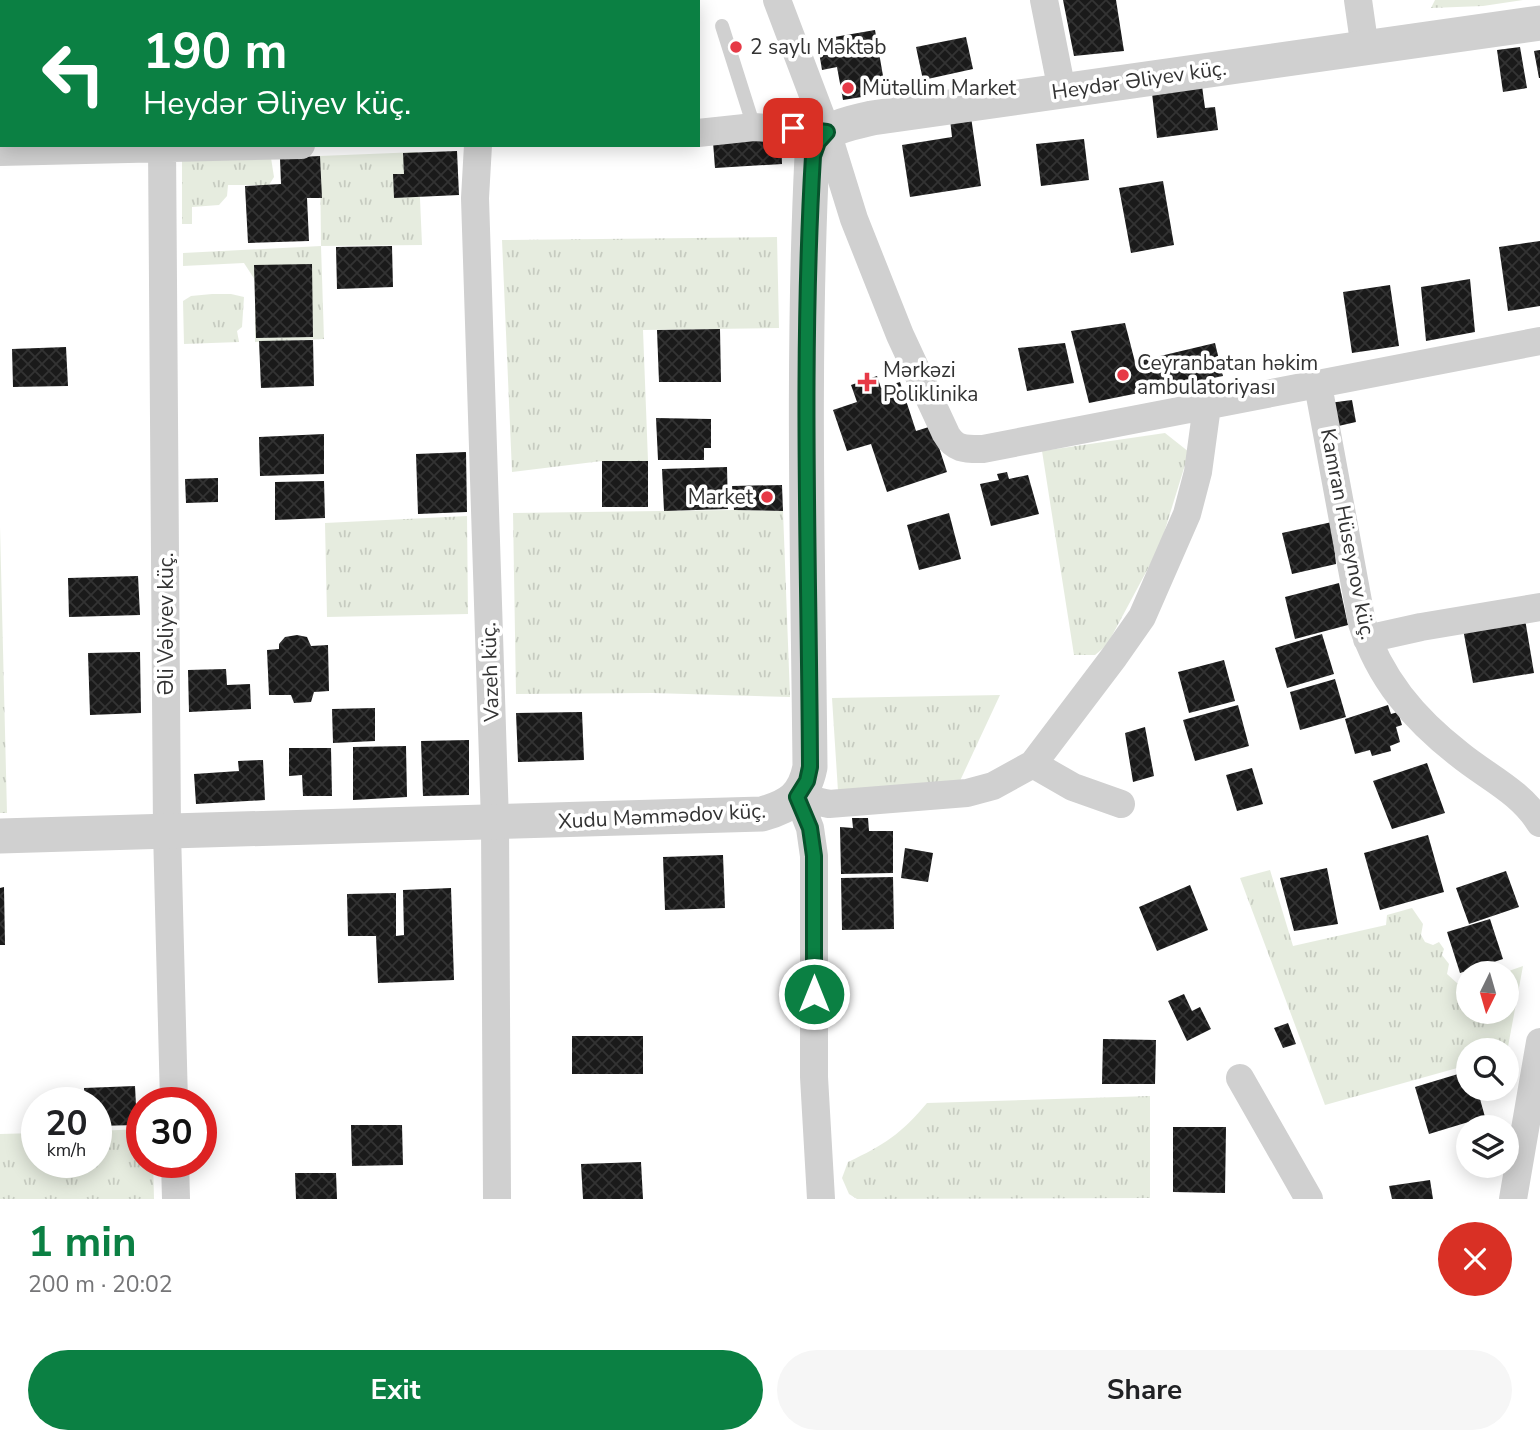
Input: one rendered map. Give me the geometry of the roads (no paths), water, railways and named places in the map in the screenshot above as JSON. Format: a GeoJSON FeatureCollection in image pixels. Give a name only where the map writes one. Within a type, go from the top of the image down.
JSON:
{"type":"FeatureCollection","features":[{"type":"Feature","properties":{"kind":"street"},"geometry":{"type":"LineString","coordinates":[[777,0],[827,132],[862,240],[900,335],[946,435],[952,444],[963,449],[983,449],[1540,341]]}},
{"type":"Feature","properties":{"kind":"street"},"geometry":{"type":"LineString","coordinates":[[1044,0],[1062,91]]}},
{"type":"Feature","properties":{"kind":"street"},"geometry":{"type":"LineString","coordinates":[[1358,0],[1365,49]]}},
{"type":"Feature","properties":{"kind":"street","name":"Heydər Əliyev küç."},"geometry":{"type":"LineString","coordinates":[[700,133],[754,127],[827,132],[872,118],[1540,23]]}},
{"type":"Feature","properties":{"kind":"street"},"geometry":{"type":"LineString","coordinates":[[797,797],[807,781],[810,767],[807,259],[813,156],[818,142],[827,132]]}},
{"type":"Feature","properties":{"kind":"street"},"geometry":{"type":"LineString","coordinates":[[0,152],[162,147]]}},
{"type":"Feature","properties":{"kind":"street","name":"Əli Vəliyev küç."},"geometry":{"type":"LineString","coordinates":[[162,147],[167,831],[174,1087]]}},
{"type":"Feature","properties":{"kind":"street","name":"Vazeh küç."},"geometry":{"type":"LineString","coordinates":[[478,147],[475,198],[495,822],[497,1199]]}},
{"type":"Feature","properties":{"kind":"street","name":"Kamran Hüseynov küç."},"geometry":{"type":"LineString","coordinates":[[1318,385],[1367,639],[1379,667],[1405,703],[1458,754],[1516,794],[1540,823]]}},
{"type":"Feature","properties":{"kind":"street"},"geometry":{"type":"LineString","coordinates":[[797,797],[830,804],[967,793],[993,786],[1033,764],[1142,617],[1187,514],[1198,472],[1207,406]]}},
{"type":"Feature","properties":{"kind":"street"},"geometry":{"type":"LineString","coordinates":[[1367,639],[1421,626],[1540,607]]}},
{"type":"Feature","properties":{"kind":"street"},"geometry":{"type":"LineString","coordinates":[[1033,764],[1073,787],[1121,804]]}},
{"type":"Feature","properties":{"kind":"street"},"geometry":{"type":"LineString","coordinates":[[797,797],[810,828],[814,856],[814,1077],[821,1199]]}},
{"type":"Feature","properties":{"kind":"street","name":"Xudu Məmmədov küç."},"geometry":{"type":"LineString","coordinates":[[0,836],[761,814],[782,808],[797,797]]}},
{"type":"Feature","properties":{"kind":"street"},"geometry":{"type":"LineString","coordinates":[[1513,1199],[1533,1125],[1540,1042]]}},
{"type":"Feature","properties":{"kind":"street"},"geometry":{"type":"LineString","coordinates":[[1240,1078],[1309,1199]]}},
{"type":"Feature","properties":{"kind":"street"},"geometry":{"type":"LineString","coordinates":[[175,1178],[176,1199]]}},
{"type":"Feature","properties":{"kind":"lane"},"geometry":{"type":"LineString","coordinates":[[722,26],[754,127]]}},
{"type":"Feature","properties":{"kind":"place","name":"2 saylı Məktəb"},"geometry":{"type":"Point","coordinates":[736,47]}},
{"type":"Feature","properties":{"kind":"place","name":"Mütəllim Market"},"geometry":{"type":"Point","coordinates":[848,88]}},
{"type":"Feature","properties":{"kind":"place","name":"Ceyranbatan həkim ambulatoriyası"},"geometry":{"type":"Point","coordinates":[1123,375]}},
{"type":"Feature","properties":{"kind":"place","name":"Mərkəzi Poliklinika"},"geometry":{"type":"Point","coordinates":[867,382]}},
{"type":"Feature","properties":{"kind":"place","name":"Market"},"geometry":{"type":"Point","coordinates":[767,497]}}]}
